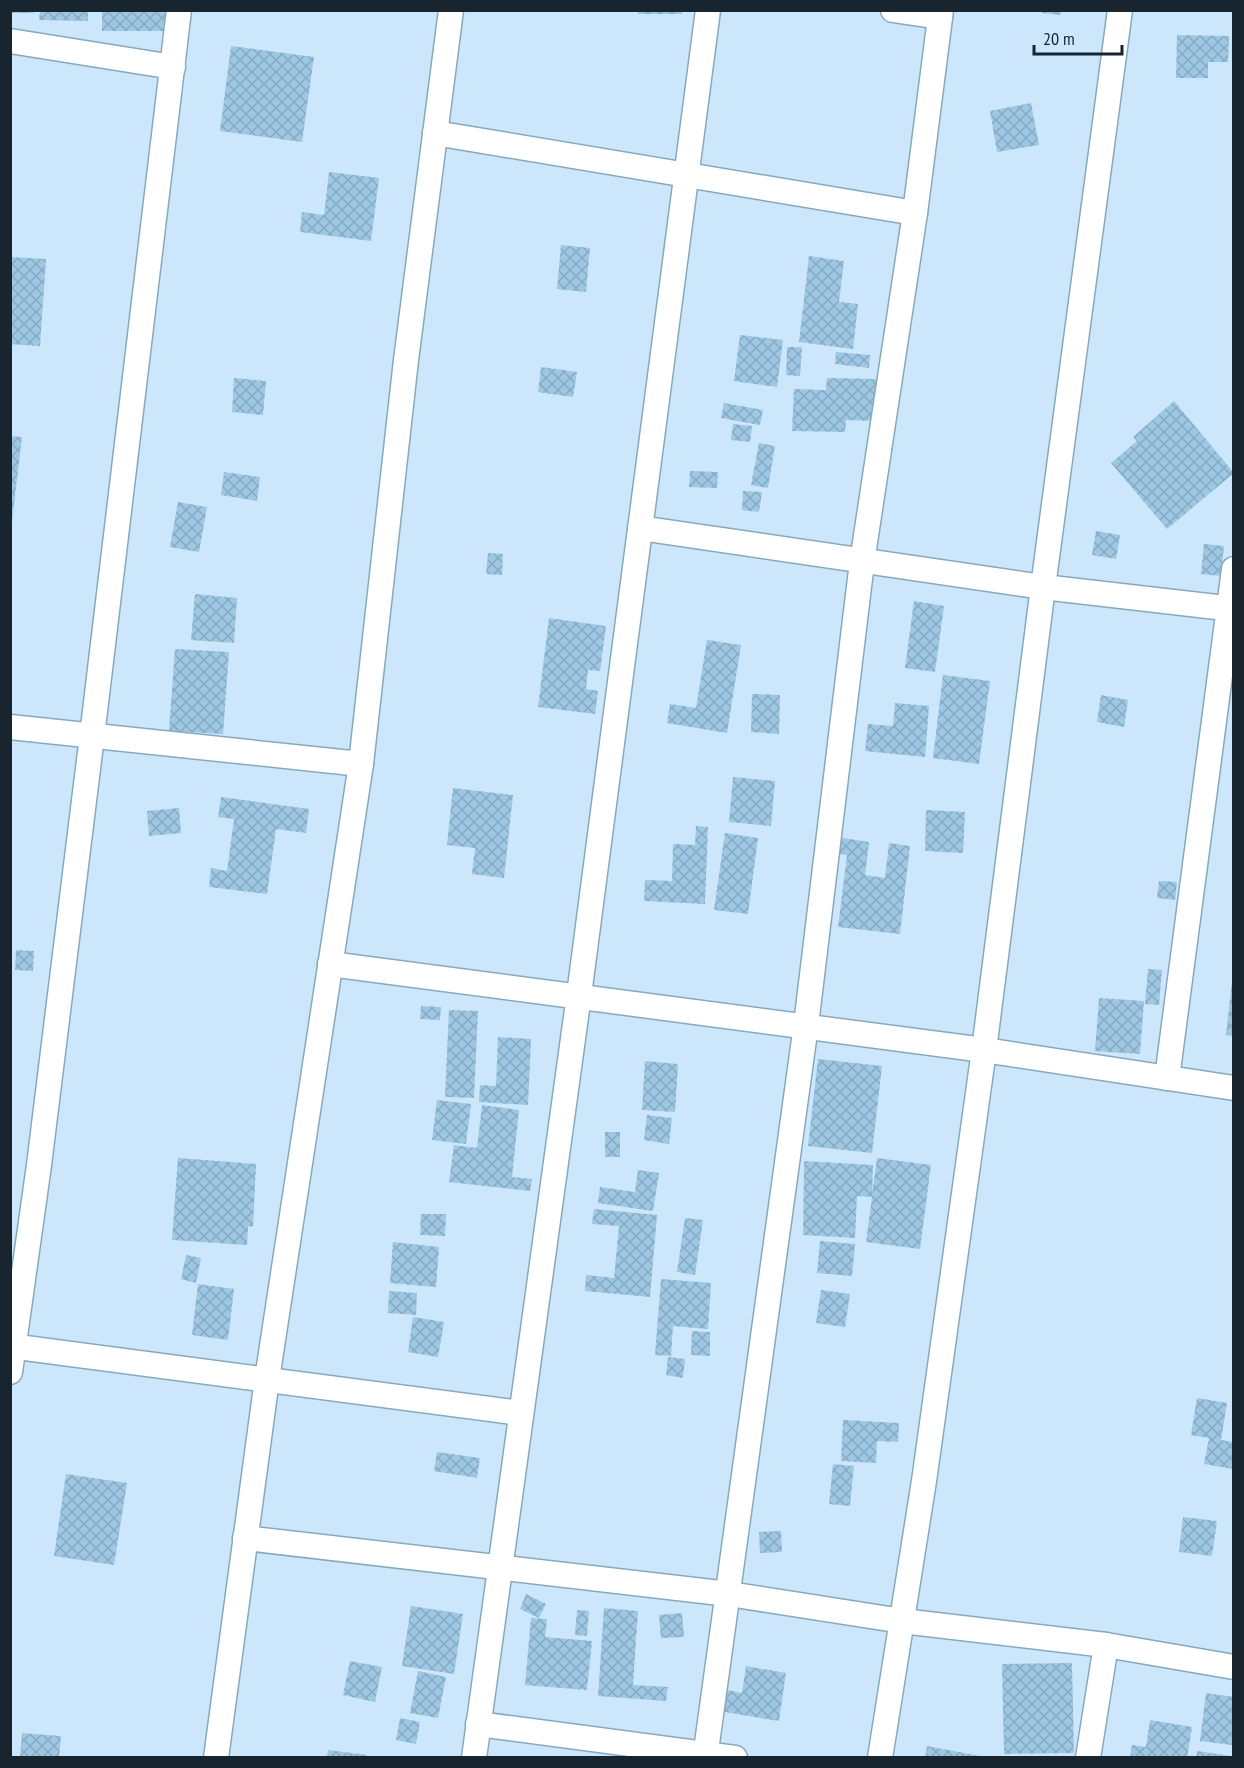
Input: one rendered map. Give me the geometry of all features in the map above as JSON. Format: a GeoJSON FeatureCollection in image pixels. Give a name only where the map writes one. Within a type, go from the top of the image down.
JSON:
{"type":"FeatureCollection","features":[{"type":"Feature","properties":{"kind":"street"},"geometry":{"type":"LineString","coordinates":[[10,1372],[39,1165],[92,736],[178,10]]}},
{"type":"Feature","properties":{"kind":"street"},"geometry":{"type":"LineString","coordinates":[[216,1758],[267,1379],[362,764],[406,360],[451,10]]}},
{"type":"Feature","properties":{"kind":"street"},"geometry":{"type":"LineString","coordinates":[[474,1758],[498,1567],[579,995],[708,10]]}},
{"type":"Feature","properties":{"kind":"street"},"geometry":{"type":"LineString","coordinates":[[705,1755],[806,1025],[862,562],[915,213],[941,14],[893,10]]}},
{"type":"Feature","properties":{"kind":"street"},"geometry":{"type":"LineString","coordinates":[[880,1758],[924,1481],[984,1050],[1120,10]]}},
{"type":"Feature","properties":{"kind":"street"},"geometry":{"type":"LineString","coordinates":[[10,41],[173,67]]}},
{"type":"Feature","properties":{"kind":"street"},"geometry":{"type":"LineString","coordinates":[[435,133],[915,213]]}},
{"type":"Feature","properties":{"kind":"street"},"geometry":{"type":"LineString","coordinates":[[640,528],[1043,588],[1231,609]]}},
{"type":"Feature","properties":{"kind":"street"},"geometry":{"type":"LineString","coordinates":[[1167,1078],[1231,609],[1233,569]]}},
{"type":"Feature","properties":{"kind":"street"},"geometry":{"type":"LineString","coordinates":[[10,727],[362,764]]}},
{"type":"Feature","properties":{"kind":"street"},"geometry":{"type":"LineString","coordinates":[[330,964],[806,1025],[1233,1088]]}},
{"type":"Feature","properties":{"kind":"street"},"geometry":{"type":"LineString","coordinates":[[12,1346],[520,1413]]}},
{"type":"Feature","properties":{"kind":"street"},"geometry":{"type":"LineString","coordinates":[[245,1538],[729,1594],[902,1621],[1106,1645],[1233,1666]]}},
{"type":"Feature","properties":{"kind":"street"},"geometry":{"type":"LineString","coordinates":[[1088,1758],[1106,1645]]}},
{"type":"Feature","properties":{"kind":"street"},"geometry":{"type":"LineString","coordinates":[[478,1724],[735,1758]]}},
{"type":"Feature","properties":{"kind":"building"},"geometry":{"type":"Polygon","coordinates":[[[10,10],[34,10],[34,13],[10,13],[10,10]]]}},
{"type":"Feature","properties":{"kind":"building"},"geometry":{"type":"Polygon","coordinates":[[[40,10],[88,10],[88,21],[39,20],[40,10]]]}},
{"type":"Feature","properties":{"kind":"building"},"geometry":{"type":"Polygon","coordinates":[[[102,10],[173,10],[173,31],[102,31],[102,10]]]}},
{"type":"Feature","properties":{"kind":"building"},"geometry":{"type":"Polygon","coordinates":[[[638,10],[682,10],[682,14],[638,14],[638,10]]]}},
{"type":"Feature","properties":{"kind":"building"},"geometry":{"type":"Polygon","coordinates":[[[1042,10],[1061,10],[1061,15],[1042,13],[1042,10]]]}},
{"type":"Feature","properties":{"kind":"building"},"geometry":{"type":"Polygon","coordinates":[[[1177,35],[1229,36],[1228,62],[1208,62],[1208,78],[1176,78],[1177,35]]]}},
{"type":"Feature","properties":{"kind":"building"},"geometry":{"type":"Polygon","coordinates":[[[231,46],[314,57],[302,142],[220,131],[231,46]]]}},
{"type":"Feature","properties":{"kind":"building"},"geometry":{"type":"Polygon","coordinates":[[[1031,103],[1039,145],[997,152],[990,111],[1031,103]]]}},
{"type":"Feature","properties":{"kind":"building"},"geometry":{"type":"Polygon","coordinates":[[[329,172],[379,178],[371,241],[300,232],[302,212],[324,215],[329,172]]]}},
{"type":"Feature","properties":{"kind":"building"},"geometry":{"type":"Polygon","coordinates":[[[561,245],[590,248],[586,292],[557,289],[561,245]]]}},
{"type":"Feature","properties":{"kind":"building"},"geometry":{"type":"Polygon","coordinates":[[[809,256],[844,261],[839,302],[858,304],[853,349],[799,342],[809,256]]]}},
{"type":"Feature","properties":{"kind":"building"},"geometry":{"type":"Polygon","coordinates":[[[10,257],[46,259],[40,346],[10,344],[10,257]]]}},
{"type":"Feature","properties":{"kind":"building"},"geometry":{"type":"Polygon","coordinates":[[[740,335],[783,340],[777,387],[734,381],[740,335]]]}},
{"type":"Feature","properties":{"kind":"building"},"geometry":{"type":"Polygon","coordinates":[[[787,347],[802,347],[800,376],[786,375],[787,347]]]}},
{"type":"Feature","properties":{"kind":"building"},"geometry":{"type":"Polygon","coordinates":[[[836,352],[870,355],[869,368],[835,364],[836,352]]]}},
{"type":"Feature","properties":{"kind":"building"},"geometry":{"type":"Polygon","coordinates":[[[541,367],[577,372],[573,397],[538,392],[541,367]]]}},
{"type":"Feature","properties":{"kind":"building"},"geometry":{"type":"Polygon","coordinates":[[[234,378],[266,381],[263,415],[232,412],[234,378]]]}},
{"type":"Feature","properties":{"kind":"building"},"geometry":{"type":"Polygon","coordinates":[[[827,378],[877,379],[876,421],[846,420],[845,432],[792,431],[794,389],[826,390],[827,378]]]}},
{"type":"Feature","properties":{"kind":"building"},"geometry":{"type":"Polygon","coordinates":[[[1174,401],[1234,473],[1167,529],[1111,463],[1137,441],[1133,437],[1174,401]]]}},
{"type":"Feature","properties":{"kind":"building"},"geometry":{"type":"Polygon","coordinates":[[[724,403],[763,410],[760,425],[721,418],[724,403]]]}},
{"type":"Feature","properties":{"kind":"building"},"geometry":{"type":"Polygon","coordinates":[[[733,424],[752,426],[750,442],[731,440],[733,424]]]}},
{"type":"Feature","properties":{"kind":"building"},"geometry":{"type":"Polygon","coordinates":[[[10,436],[22,437],[12,521],[10,521],[10,436]]]}},
{"type":"Feature","properties":{"kind":"building"},"geometry":{"type":"Polygon","coordinates":[[[759,443],[775,446],[768,488],[751,485],[759,443]]]}},
{"type":"Feature","properties":{"kind":"building"},"geometry":{"type":"Polygon","coordinates":[[[690,471],[718,472],[717,488],[689,487],[690,471]]]}},
{"type":"Feature","properties":{"kind":"building"},"geometry":{"type":"Polygon","coordinates":[[[224,472],[260,477],[257,501],[221,495],[224,472]]]}},
{"type":"Feature","properties":{"kind":"building"},"geometry":{"type":"Polygon","coordinates":[[[743,491],[762,492],[759,512],[742,510],[743,491]]]}},
{"type":"Feature","properties":{"kind":"building"},"geometry":{"type":"Polygon","coordinates":[[[178,502],[207,507],[199,552],[170,547],[178,502]]]}},
{"type":"Feature","properties":{"kind":"building"},"geometry":{"type":"Polygon","coordinates":[[[1096,531],[1120,535],[1116,559],[1092,555],[1096,531]]]}},
{"type":"Feature","properties":{"kind":"building"},"geometry":{"type":"Polygon","coordinates":[[[1204,544],[1224,546],[1221,576],[1201,574],[1204,544]]]}},
{"type":"Feature","properties":{"kind":"building"},"geometry":{"type":"Polygon","coordinates":[[[488,553],[503,554],[502,575],[486,574],[488,553]]]}},
{"type":"Feature","properties":{"kind":"building"},"geometry":{"type":"Polygon","coordinates":[[[195,594],[237,598],[234,643],[191,640],[195,594]]]}},
{"type":"Feature","properties":{"kind":"building"},"geometry":{"type":"Polygon","coordinates":[[[914,601],[944,606],[935,672],[905,668],[914,601]]]}},
{"type":"Feature","properties":{"kind":"building"},"geometry":{"type":"Polygon","coordinates":[[[549,618],[606,626],[600,671],[588,670],[586,689],[598,691],[595,714],[538,707],[549,618]]]}},
{"type":"Feature","properties":{"kind":"building"},"geometry":{"type":"Polygon","coordinates":[[[707,640],[741,645],[727,733],[667,723],[670,704],[696,708],[707,640]]]}},
{"type":"Feature","properties":{"kind":"building"},"geometry":{"type":"Polygon","coordinates":[[[175,649],[229,652],[223,734],[169,731],[175,649]]]}},
{"type":"Feature","properties":{"kind":"building"},"geometry":{"type":"Polygon","coordinates":[[[943,675],[990,681],[979,764],[933,758],[943,675]]]}},
{"type":"Feature","properties":{"kind":"building"},"geometry":{"type":"Polygon","coordinates":[[[752,694],[780,695],[779,734],[751,732],[752,694]]]}},
{"type":"Feature","properties":{"kind":"building"},"geometry":{"type":"Polygon","coordinates":[[[1101,695],[1128,700],[1124,727],[1097,722],[1101,695]]]}},
{"type":"Feature","properties":{"kind":"building"},"geometry":{"type":"Polygon","coordinates":[[[895,703],[929,706],[925,757],[865,751],[868,724],[893,726],[895,703]]]}},
{"type":"Feature","properties":{"kind":"building"},"geometry":{"type":"Polygon","coordinates":[[[733,777],[775,781],[771,826],[729,822],[733,777]]]}},
{"type":"Feature","properties":{"kind":"building"},"geometry":{"type":"Polygon","coordinates":[[[453,788],[513,795],[504,878],[472,874],[475,848],[447,845],[453,788]]]}},
{"type":"Feature","properties":{"kind":"building"},"geometry":{"type":"Polygon","coordinates":[[[221,797],[309,809],[306,833],[276,829],[267,894],[209,887],[211,868],[227,871],[234,819],[218,817],[221,797]]]}},
{"type":"Feature","properties":{"kind":"building"},"geometry":{"type":"Polygon","coordinates":[[[179,808],[181,833],[149,836],[147,811],[179,808]]]}},
{"type":"Feature","properties":{"kind":"building"},"geometry":{"type":"Polygon","coordinates":[[[926,810],[965,812],[963,853],[925,851],[926,810]]]}},
{"type":"Feature","properties":{"kind":"building"},"geometry":{"type":"Polygon","coordinates":[[[696,826],[708,827],[705,904],[644,901],[645,880],[672,881],[673,844],[695,845],[696,826]]]}},
{"type":"Feature","properties":{"kind":"building"},"geometry":{"type":"Polygon","coordinates":[[[725,833],[758,838],[748,914],[714,910],[725,833]]]}},
{"type":"Feature","properties":{"kind":"building"},"geometry":{"type":"Polygon","coordinates":[[[836,837],[869,842],[865,875],[885,878],[889,843],[910,846],[900,934],[838,927],[847,855],[834,853],[836,837]]]}},
{"type":"Feature","properties":{"kind":"building"},"geometry":{"type":"Polygon","coordinates":[[[1159,881],[1177,882],[1175,900],[1157,898],[1159,881]]]}},
{"type":"Feature","properties":{"kind":"building"},"geometry":{"type":"Polygon","coordinates":[[[16,950],[34,951],[33,971],[15,970],[16,950]]]}},
{"type":"Feature","properties":{"kind":"building"},"geometry":{"type":"Polygon","coordinates":[[[1148,969],[1162,970],[1159,1005],[1145,1004],[1148,969]]]}},
{"type":"Feature","properties":{"kind":"building"},"geometry":{"type":"Polygon","coordinates":[[[1232,981],[1234,981],[1234,1036],[1226,1035],[1232,981]]]}},
{"type":"Feature","properties":{"kind":"building"},"geometry":{"type":"Polygon","coordinates":[[[1099,998],[1144,1001],[1140,1054],[1095,1051],[1099,998]]]}},
{"type":"Feature","properties":{"kind":"building"},"geometry":{"type":"Polygon","coordinates":[[[421,1006],[441,1007],[440,1020],[420,1019],[421,1006]]]}},
{"type":"Feature","properties":{"kind":"building"},"geometry":{"type":"Polygon","coordinates":[[[449,1010],[478,1011],[474,1098],[445,1097],[449,1010]]]}},
{"type":"Feature","properties":{"kind":"building"},"geometry":{"type":"Polygon","coordinates":[[[498,1037],[531,1039],[528,1105],[479,1102],[480,1085],[496,1086],[498,1037]]]}},
{"type":"Feature","properties":{"kind":"building"},"geometry":{"type":"Polygon","coordinates":[[[818,1059],[882,1066],[872,1153],[808,1146],[818,1059]]]}},
{"type":"Feature","properties":{"kind":"building"},"geometry":{"type":"Polygon","coordinates":[[[645,1061],[678,1064],[675,1112],[642,1110],[645,1061]]]}},
{"type":"Feature","properties":{"kind":"building"},"geometry":{"type":"Polygon","coordinates":[[[437,1100],[471,1104],[466,1144],[432,1140],[437,1100]]]}},
{"type":"Feature","properties":{"kind":"building"},"geometry":{"type":"Polygon","coordinates":[[[482,1105],[519,1110],[512,1177],[532,1179],[530,1191],[449,1182],[454,1145],[477,1148],[482,1105]]]}},
{"type":"Feature","properties":{"kind":"building"},"geometry":{"type":"Polygon","coordinates":[[[647,1115],[672,1118],[669,1144],[644,1140],[647,1115]]]}},
{"type":"Feature","properties":{"kind":"building"},"geometry":{"type":"Polygon","coordinates":[[[605,1132],[620,1132],[620,1157],[605,1157],[605,1132]]]}},
{"type":"Feature","properties":{"kind":"building"},"geometry":{"type":"Polygon","coordinates":[[[178,1158],[256,1164],[253,1227],[248,1226],[247,1245],[172,1240],[178,1158]]]}},
{"type":"Feature","properties":{"kind":"building"},"geometry":{"type":"Polygon","coordinates":[[[877,1158],[931,1165],[920,1249],[866,1242],[872,1197],[857,1196],[855,1238],[803,1235],[804,1161],[873,1165],[872,1195],[877,1158]]]}},
{"type":"Feature","properties":{"kind":"building"},"geometry":{"type":"Polygon","coordinates":[[[638,1170],[659,1173],[653,1211],[598,1203],[600,1187],[635,1192],[638,1170]]]}},
{"type":"Feature","properties":{"kind":"building"},"geometry":{"type":"Polygon","coordinates":[[[594,1209],[657,1215],[650,1297],[585,1291],[586,1275],[614,1278],[619,1226],[592,1224],[594,1209]]]}},
{"type":"Feature","properties":{"kind":"building"},"geometry":{"type":"Polygon","coordinates":[[[421,1214],[446,1214],[445,1236],[420,1235],[421,1214]]]}},
{"type":"Feature","properties":{"kind":"building"},"geometry":{"type":"Polygon","coordinates":[[[685,1218],[703,1220],[695,1275],[677,1272],[685,1218]]]}},
{"type":"Feature","properties":{"kind":"building"},"geometry":{"type":"Polygon","coordinates":[[[820,1241],[855,1244],[852,1276],[817,1273],[820,1241]]]}},
{"type":"Feature","properties":{"kind":"building"},"geometry":{"type":"Polygon","coordinates":[[[393,1242],[439,1247],[436,1287],[390,1283],[393,1242]]]}},
{"type":"Feature","properties":{"kind":"building"},"geometry":{"type":"Polygon","coordinates":[[[186,1255],[201,1258],[196,1283],[181,1279],[186,1255]]]}},
{"type":"Feature","properties":{"kind":"building"},"geometry":{"type":"Polygon","coordinates":[[[661,1279],[711,1283],[708,1329],[673,1326],[671,1356],[655,1355],[661,1279]]]}},
{"type":"Feature","properties":{"kind":"building"},"geometry":{"type":"Polygon","coordinates":[[[198,1284],[234,1289],[228,1340],[192,1335],[198,1284]]]}},
{"type":"Feature","properties":{"kind":"building"},"geometry":{"type":"Polygon","coordinates":[[[821,1290],[850,1294],[845,1327],[816,1323],[821,1290]]]}},
{"type":"Feature","properties":{"kind":"building"},"geometry":{"type":"Polygon","coordinates":[[[389,1291],[417,1293],[416,1315],[388,1313],[389,1291]]]}},
{"type":"Feature","properties":{"kind":"building"},"geometry":{"type":"Polygon","coordinates":[[[413,1317],[444,1322],[438,1357],[408,1352],[413,1317]]]}},
{"type":"Feature","properties":{"kind":"building"},"geometry":{"type":"Polygon","coordinates":[[[692,1331],[710,1332],[710,1356],[691,1355],[692,1331]]]}},
{"type":"Feature","properties":{"kind":"building"},"geometry":{"type":"Polygon","coordinates":[[[668,1357],[685,1359],[683,1378],[666,1375],[668,1357]]]}},
{"type":"Feature","properties":{"kind":"building"},"geometry":{"type":"Polygon","coordinates":[[[1197,1398],[1227,1403],[1221,1440],[1234,1442],[1233,1469],[1204,1464],[1209,1438],[1191,1435],[1197,1398]]]}},
{"type":"Feature","properties":{"kind":"building"},"geometry":{"type":"Polygon","coordinates":[[[843,1420],[899,1423],[898,1442],[877,1441],[876,1463],[841,1461],[843,1420]]]}},
{"type":"Feature","properties":{"kind":"building"},"geometry":{"type":"Polygon","coordinates":[[[437,1452],[480,1458],[477,1478],[434,1471],[437,1452]]]}},
{"type":"Feature","properties":{"kind":"building"},"geometry":{"type":"Polygon","coordinates":[[[833,1464],[854,1466],[850,1506],[829,1504],[833,1464]]]}},
{"type":"Feature","properties":{"kind":"building"},"geometry":{"type":"Polygon","coordinates":[[[66,1474],[127,1483],[114,1565],[54,1556],[66,1474]]]}},
{"type":"Feature","properties":{"kind":"building"},"geometry":{"type":"Polygon","coordinates":[[[1183,1517],[1217,1521],[1212,1556],[1179,1552],[1183,1517]]]}},
{"type":"Feature","properties":{"kind":"building"},"geometry":{"type":"Polygon","coordinates":[[[781,1531],[782,1552],[760,1553],[759,1532],[781,1531]]]}},
{"type":"Feature","properties":{"kind":"building"},"geometry":{"type":"Polygon","coordinates":[[[526,1594],[546,1604],[539,1618],[520,1609],[526,1594]]]}},
{"type":"Feature","properties":{"kind":"building"},"geometry":{"type":"Polygon","coordinates":[[[411,1606],[463,1614],[454,1674],[402,1666],[411,1606]]]}},
{"type":"Feature","properties":{"kind":"building"},"geometry":{"type":"Polygon","coordinates":[[[604,1608],[638,1611],[633,1685],[668,1687],[666,1701],[598,1696],[604,1608]]]}},
{"type":"Feature","properties":{"kind":"building"},"geometry":{"type":"Polygon","coordinates":[[[577,1610],[589,1611],[587,1636],[575,1635],[577,1610]]]}},
{"type":"Feature","properties":{"kind":"building"},"geometry":{"type":"Polygon","coordinates":[[[682,1613],[684,1637],[661,1638],[659,1615],[682,1613]]]}},
{"type":"Feature","properties":{"kind":"building"},"geometry":{"type":"Polygon","coordinates":[[[531,1618],[547,1619],[545,1637],[592,1641],[587,1690],[525,1685],[531,1618]]]}},
{"type":"Feature","properties":{"kind":"building"},"geometry":{"type":"Polygon","coordinates":[[[350,1661],[382,1667],[375,1702],[343,1695],[350,1661]]]}},
{"type":"Feature","properties":{"kind":"building"},"geometry":{"type":"Polygon","coordinates":[[[1072,1663],[1074,1753],[1004,1754],[1002,1664],[1072,1663]]]}},
{"type":"Feature","properties":{"kind":"building"},"geometry":{"type":"Polygon","coordinates":[[[746,1666],[786,1673],[779,1721],[719,1711],[723,1689],[742,1693],[746,1666]]]}},
{"type":"Feature","properties":{"kind":"building"},"geometry":{"type":"Polygon","coordinates":[[[418,1671],[446,1677],[438,1718],[410,1713],[418,1671]]]}},
{"type":"Feature","properties":{"kind":"building"},"geometry":{"type":"Polygon","coordinates":[[[1206,1693],[1234,1697],[1232,1745],[1200,1741],[1206,1693]]]}},
{"type":"Feature","properties":{"kind":"building"},"geometry":{"type":"Polygon","coordinates":[[[400,1718],[420,1722],[416,1744],[396,1740],[400,1718]]]}},
{"type":"Feature","properties":{"kind":"building"},"geometry":{"type":"Polygon","coordinates":[[[1150,1720],[1192,1727],[1187,1758],[1130,1758],[1132,1745],[1146,1747],[1150,1720]]]}},
{"type":"Feature","properties":{"kind":"building"},"geometry":{"type":"Polygon","coordinates":[[[22,1733],[61,1736],[59,1758],[20,1758],[22,1733]]]}},
{"type":"Feature","properties":{"kind":"building"},"geometry":{"type":"Polygon","coordinates":[[[927,1746],[980,1756],[980,1758],[925,1758],[927,1746]]]}},
{"type":"Feature","properties":{"kind":"building"},"geometry":{"type":"Polygon","coordinates":[[[328,1750],[367,1755],[367,1758],[327,1758],[328,1750]]]}},
{"type":"Feature","properties":{"kind":"building"},"geometry":{"type":"Polygon","coordinates":[[[1197,1751],[1231,1756],[1230,1758],[1196,1758],[1197,1751]]]}}]}
